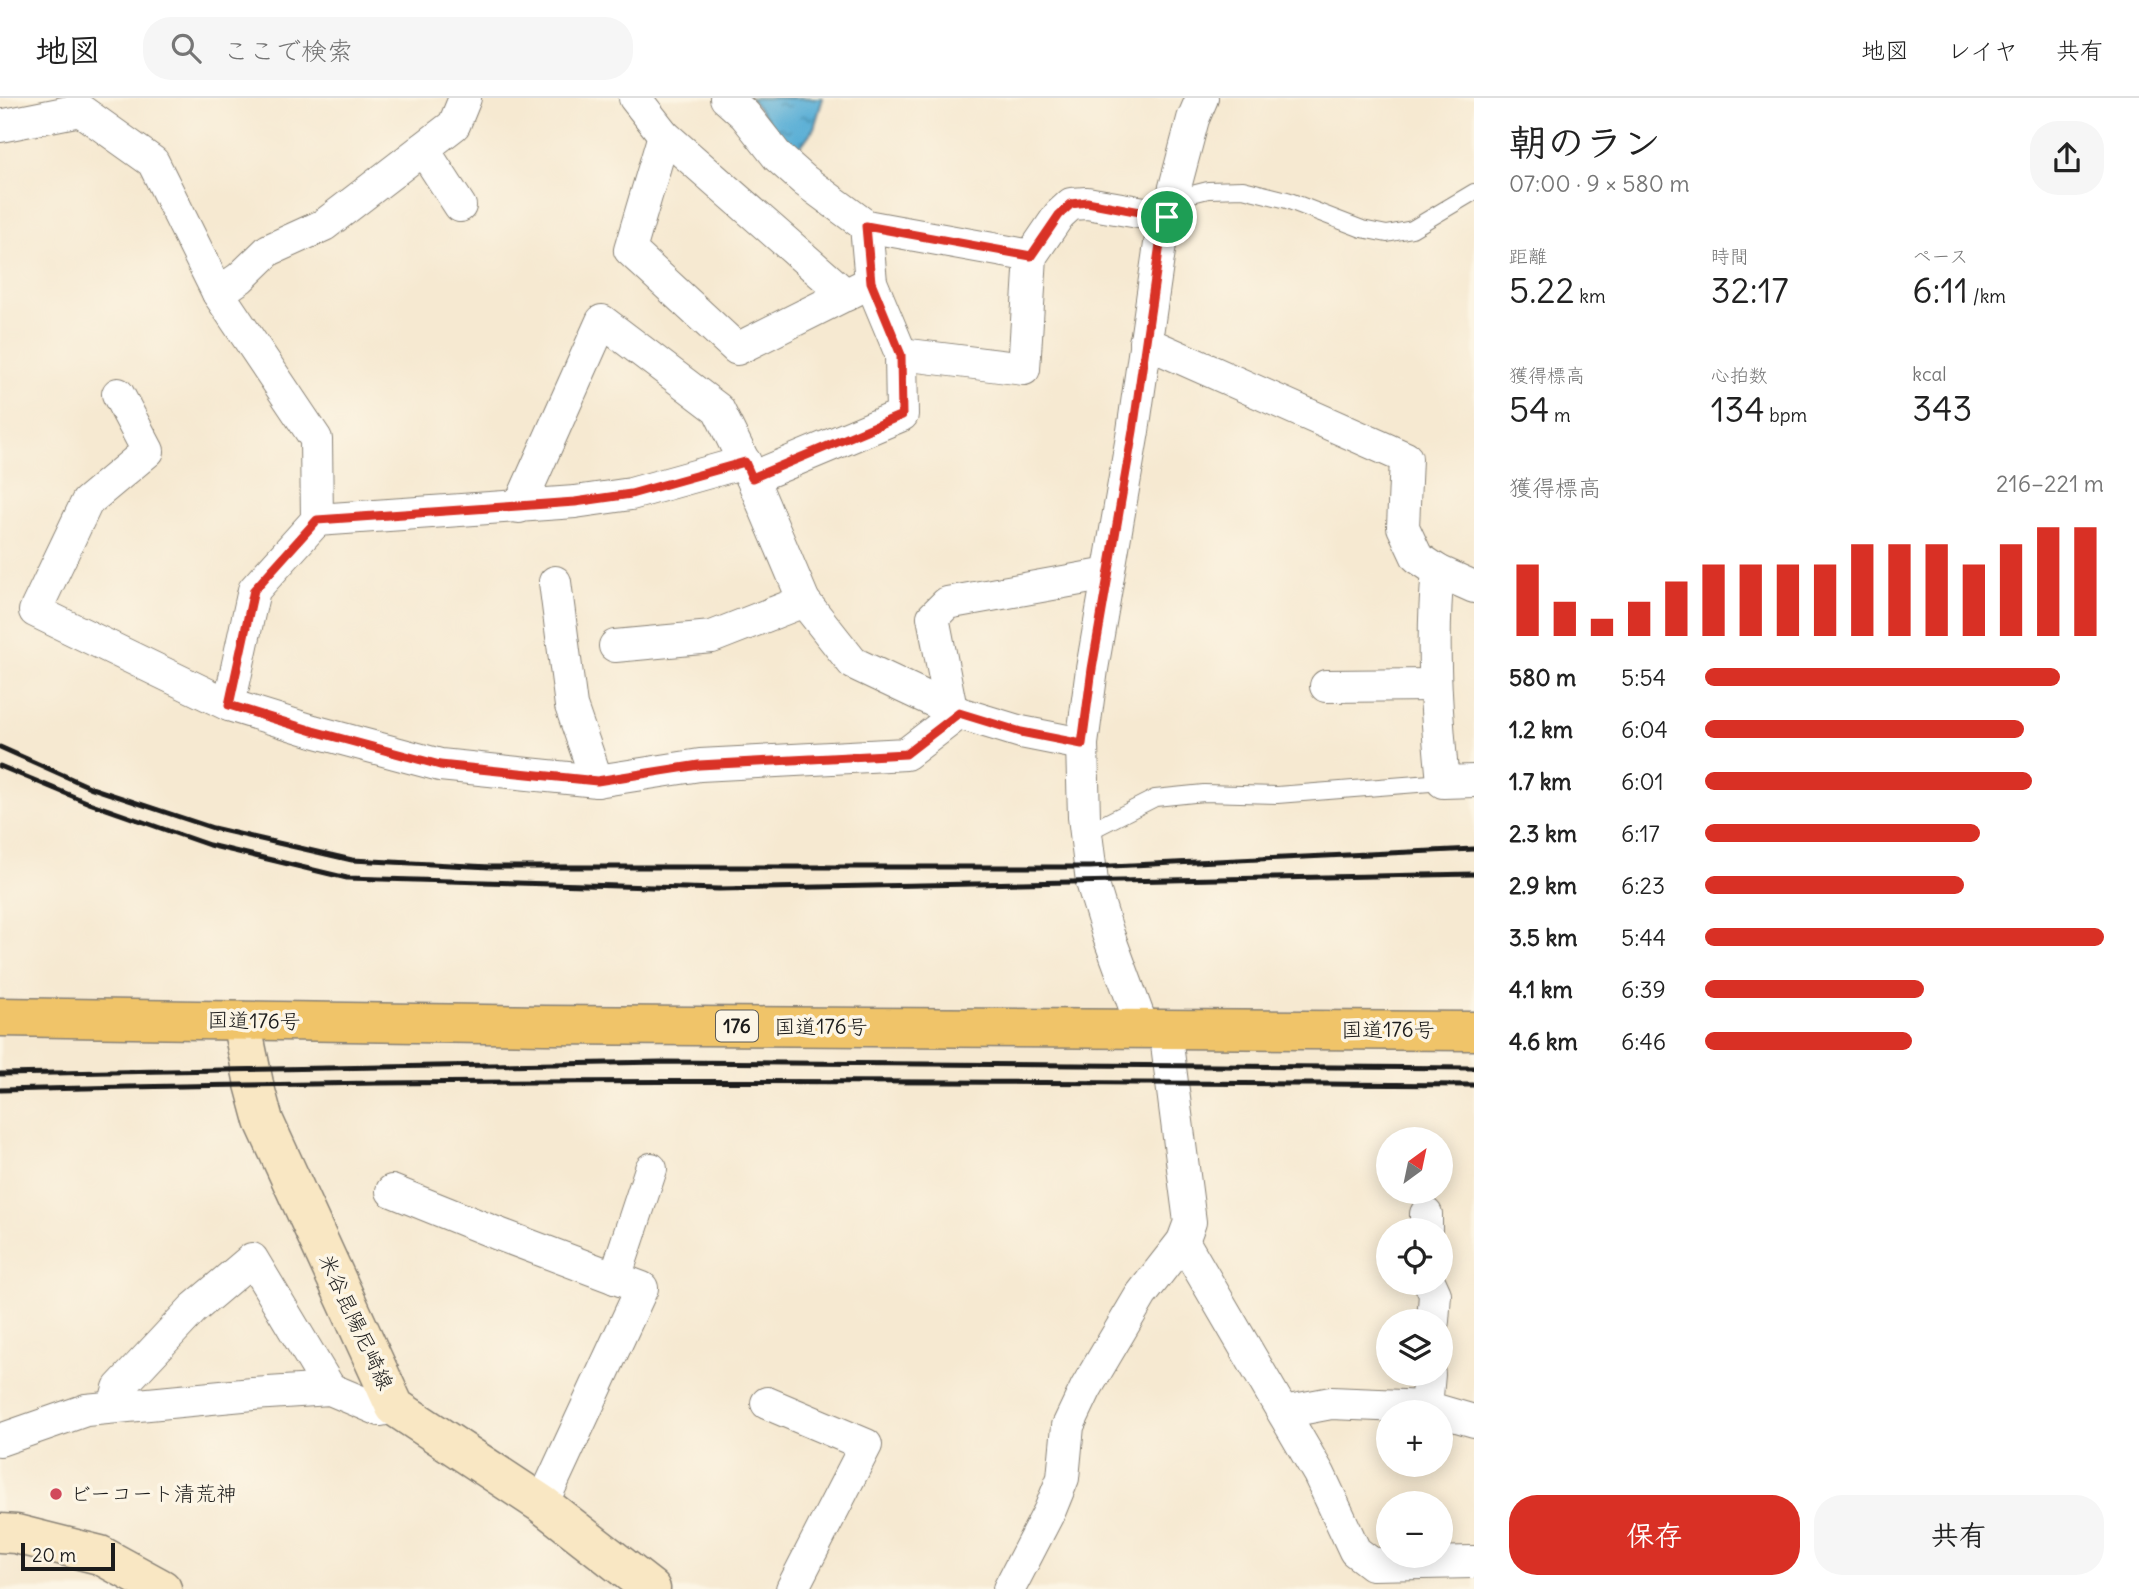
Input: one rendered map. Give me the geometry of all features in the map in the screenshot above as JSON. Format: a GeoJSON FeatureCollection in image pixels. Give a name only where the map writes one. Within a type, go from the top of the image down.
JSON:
{"type":"FeatureCollection","features":[{"type":"Feature","properties":{"kind":"highway","name":"国道176号"},"geometry":{"type":"LineString","coordinates":[[0,1017],[558,1025],[1474,1031]]}},
{"type":"Feature","properties":{"kind":"main road","name":"米谷昆陽尼崎線"},"geometry":{"type":"LineString","coordinates":[[241,1021],[264,1121],[395,1407],[542,1504],[651,1589]]}},
{"type":"Feature","properties":{"kind":"main road"},"geometry":{"type":"LineString","coordinates":[[0,1533],[16,1534],[100,1555],[162,1589]]}},
{"type":"Feature","properties":{"kind":"street"},"geometry":{"type":"LineString","coordinates":[[218,293],[240,278],[270,250],[324,225],[454,125],[465,98]]}},
{"type":"Feature","properties":{"kind":"street"},"geometry":{"type":"LineString","coordinates":[[317,520],[520,507],[631,494],[749,470],[902,415],[901,355],[858,289],[664,135],[635,98]]}},
{"type":"Feature","properties":{"kind":"street"},"geometry":{"type":"LineString","coordinates":[[726,98],[745,116],[778,157],[805,181],[866,226],[1031,256]]}},
{"type":"Feature","properties":{"kind":"street"},"geometry":{"type":"LineString","coordinates":[[1009,1589],[1050,1510],[1063,1478],[1068,1426],[1086,1388],[1141,1295],[1183,1241],[1190,1222],[1154,1029],[1108,934],[1092,882],[1086,833],[1082,744],[1133,431],[1160,244],[1193,119],[1202,98]]}},
{"type":"Feature","properties":{"kind":"street"},"geometry":{"type":"LineString","coordinates":[[0,125],[80,110],[153,162],[218,293],[316,439],[317,520],[254,590],[229,705]]}},
{"type":"Feature","properties":{"kind":"street"},"geometry":{"type":"LineString","coordinates":[[664,135],[630,250],[737,349],[858,289]]}},
{"type":"Feature","properties":{"kind":"street"},"geometry":{"type":"LineString","coordinates":[[423,149],[460,206]]}},
{"type":"Feature","properties":{"kind":"street"},"geometry":{"type":"LineString","coordinates":[[901,355],[1024,369],[1031,256],[1059,215],[1071,204],[1087,202],[1169,208]]}},
{"type":"Feature","properties":{"kind":"street"},"geometry":{"type":"LineString","coordinates":[[858,289],[866,226]]}},
{"type":"Feature","properties":{"kind":"street"},"geometry":{"type":"LineString","coordinates":[[520,507],[602,321],[718,409],[749,470],[804,601],[853,663],[955,711],[1021,732],[1082,744]]}},
{"type":"Feature","properties":{"kind":"street"},"geometry":{"type":"LineString","coordinates":[[1145,342],[1406,458],[1403,527],[1417,557],[1474,587]]}},
{"type":"Feature","properties":{"kind":"street"},"geometry":{"type":"LineString","coordinates":[[118,394],[148,451],[87,502],[36,611],[229,705],[440,765],[597,781],[699,765],[906,754],[955,711]]}},
{"type":"Feature","properties":{"kind":"street"},"geometry":{"type":"LineString","coordinates":[[1438,570],[1434,685],[1443,782],[1474,780]]}},
{"type":"Feature","properties":{"kind":"street"},"geometry":{"type":"LineString","coordinates":[[955,711],[933,617],[947,603],[1108,574]]}},
{"type":"Feature","properties":{"kind":"street"},"geometry":{"type":"LineString","coordinates":[[555,582],[571,706],[597,781]]}},
{"type":"Feature","properties":{"kind":"street"},"geometry":{"type":"LineString","coordinates":[[615,646],[712,637],[804,601]]}},
{"type":"Feature","properties":{"kind":"street"},"geometry":{"type":"LineString","coordinates":[[1326,686],[1434,685]]}},
{"type":"Feature","properties":{"kind":"street"},"geometry":{"type":"LineString","coordinates":[[615,1278],[651,1169]]}},
{"type":"Feature","properties":{"kind":"street"},"geometry":{"type":"LineString","coordinates":[[392,1191],[642,1288],[542,1504]]}},
{"type":"Feature","properties":{"kind":"street"},"geometry":{"type":"LineString","coordinates":[[1183,1241],[1319,1474],[1355,1551],[1372,1564],[1474,1562]]}},
{"type":"Feature","properties":{"kind":"street"},"geometry":{"type":"LineString","coordinates":[[114,1406],[119,1388],[128,1378],[193,1309],[252,1259],[330,1390]]}},
{"type":"Feature","properties":{"kind":"street"},"geometry":{"type":"LineString","coordinates":[[0,1440],[86,1410],[253,1394],[330,1390],[380,1410],[395,1407]]}},
{"type":"Feature","properties":{"kind":"street"},"geometry":{"type":"LineString","coordinates":[[767,1403],[866,1445],[792,1589]]}},
{"type":"Feature","properties":{"kind":"street"},"geometry":{"type":"LineString","coordinates":[[1284,1412],[1331,1403],[1376,1405]]}},
{"type":"Feature","properties":{"kind":"street"},"geometry":{"type":"LineString","coordinates":[[1453,1415],[1474,1421]]}},
{"type":"Feature","properties":{"kind":"lane"},"geometry":{"type":"LineString","coordinates":[[1169,208],[1208,190],[1244,189],[1287,200],[1362,229],[1387,234],[1412,229],[1474,192]]}},
{"type":"Feature","properties":{"kind":"lane"},"geometry":{"type":"LineString","coordinates":[[1086,833],[1155,798],[1204,793],[1277,795],[1443,782]]}},
{"type":"Feature","properties":{"kind":"water"},"geometry":{"type":"Polygon","coordinates":[[[750,98],[823,98],[814,128],[795,154],[750,98]]]}},
{"type":"Feature","properties":{"kind":"railway"},"geometry":{"type":"LineString","coordinates":[[0,747],[92,788],[213,828],[352,860],[490,867],[1090,867],[1474,849]]}},
{"type":"Feature","properties":{"kind":"railway"},"geometry":{"type":"LineString","coordinates":[[0,766],[89,803],[209,845],[347,878],[719,889],[1474,874]]}},
{"type":"Feature","properties":{"kind":"railway"},"geometry":{"type":"LineString","coordinates":[[0,1074],[661,1062],[1474,1068]]}},
{"type":"Feature","properties":{"kind":"railway"},"geometry":{"type":"LineString","coordinates":[[0,1090],[553,1082],[1474,1085]]}},
{"type":"Feature","properties":{"kind":"place","name":"ビーコート清荒神"},"geometry":{"type":"Point","coordinates":[56,1494]}},
{"type":"Feature","properties":{"kind":"route"},"geometry":{"type":"LineString","coordinates":[[1087,202],[1167,217],[1160,244],[1133,431],[1092,669],[1082,744],[1021,732],[959,713],[906,754],[699,765],[597,781],[440,765],[229,705],[254,590],[317,520],[575,502],[631,494],[745,462],[752,478],[902,415],[901,355],[871,282],[866,226],[1031,256],[1059,215],[1071,204],[1087,202]]}}]}
